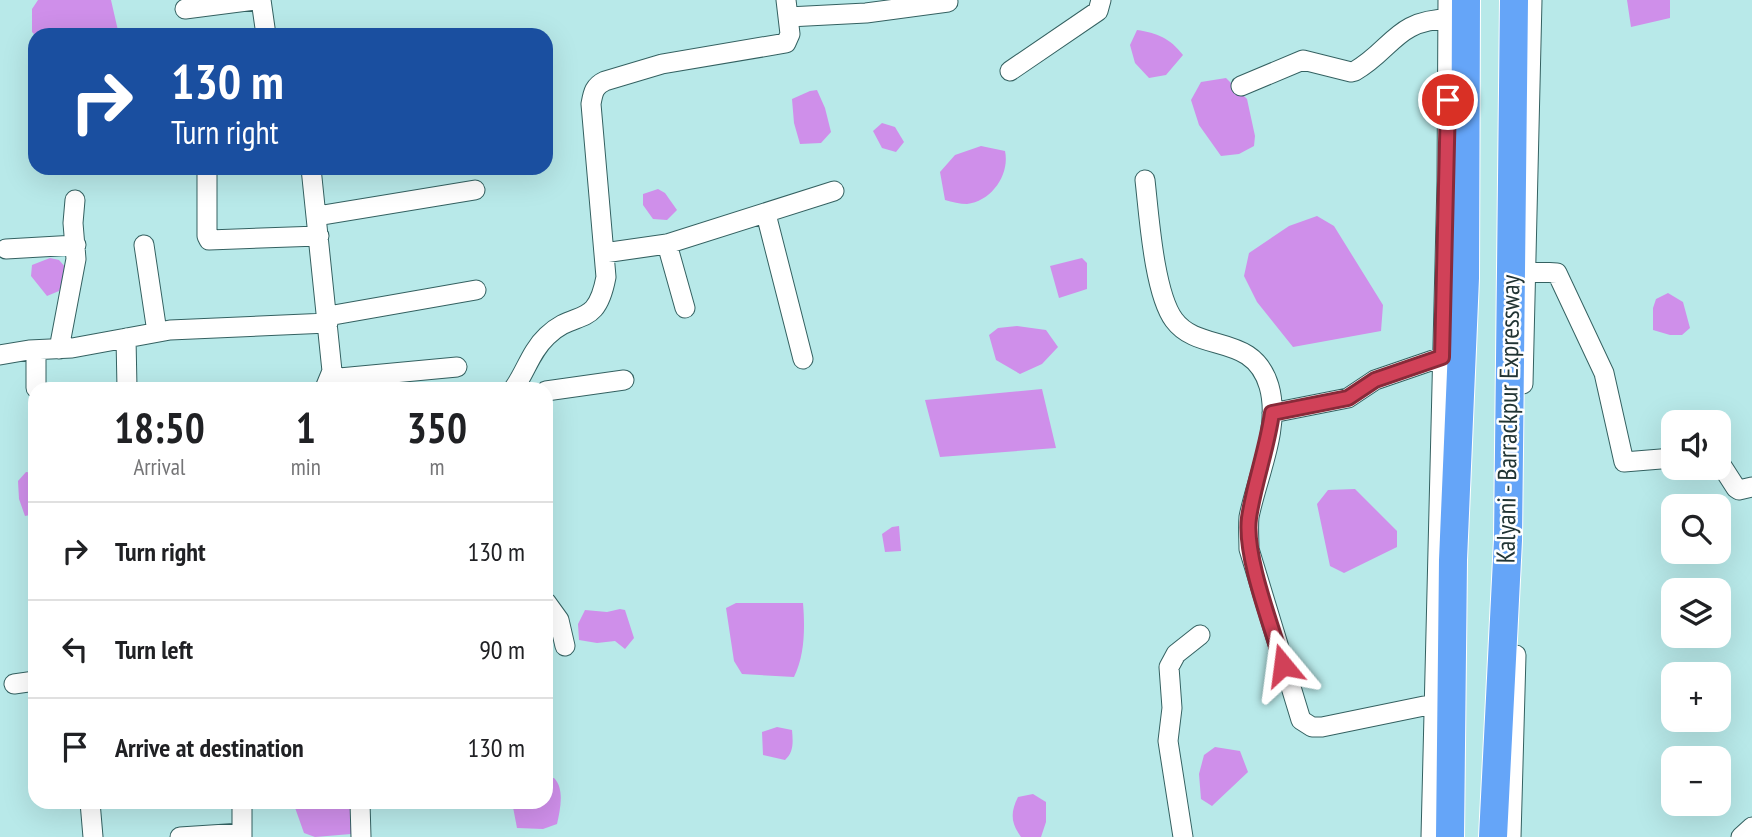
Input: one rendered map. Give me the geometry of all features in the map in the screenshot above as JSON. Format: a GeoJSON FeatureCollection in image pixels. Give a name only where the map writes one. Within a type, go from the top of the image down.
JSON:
{"type":"FeatureCollection","features":[{"type":"Feature","properties":{"kind":"highway","name":"Kalyani - Barrackpur Expressway"},"geometry":{"type":"LineString","coordinates":[[1493,837],[1508,540],[1514,0]]}},
{"type":"Feature","properties":{"kind":"highway","name":"Kalyani - Barrackpur Expressway"},"geometry":{"type":"LineString","coordinates":[[1450,837],[1453,560],[1465,253],[1455,6]]}},
{"type":"Feature","properties":{"kind":"street"},"geometry":{"type":"LineString","coordinates":[[185,9],[255,0]]}},
{"type":"Feature","properties":{"kind":"street"},"geometry":{"type":"LineString","coordinates":[[261,0],[265,28]]}},
{"type":"Feature","properties":{"kind":"street"},"geometry":{"type":"LineString","coordinates":[[1010,71],[1098,11],[1101,0]]}},
{"type":"Feature","properties":{"kind":"street"},"geometry":{"type":"LineString","coordinates":[[1511,837],[1532,0]]}},
{"type":"Feature","properties":{"kind":"street"},"geometry":{"type":"LineString","coordinates":[[517,382],[534,351],[545,338],[556,328],[590,313],[598,305],[606,277],[592,104],[593,92],[598,84],[662,64],[779,46],[789,39],[787,9],[841,15],[947,2]]}},
{"type":"Feature","properties":{"kind":"street"},"geometry":{"type":"LineString","coordinates":[[1241,86],[1303,60],[1355,71],[1392,39],[1455,6],[1442,357],[1431,837]]}},
{"type":"Feature","properties":{"kind":"street"},"geometry":{"type":"LineString","coordinates":[[207,175],[209,240],[319,236]]}},
{"type":"Feature","properties":{"kind":"street"},"geometry":{"type":"LineString","coordinates":[[312,175],[332,371],[328,382]]}},
{"type":"Feature","properties":{"kind":"street"},"geometry":{"type":"LineString","coordinates":[[1145,180],[1153,249],[1165,304],[1174,320],[1184,330],[1232,347],[1254,359],[1263,368],[1270,390],[1272,413],[1269,438],[1249,519],[1249,549],[1301,720],[1312,727],[1322,727],[1435,706]]}},
{"type":"Feature","properties":{"kind":"street"},"geometry":{"type":"LineString","coordinates":[[317,216],[475,190]]}},
{"type":"Feature","properties":{"kind":"street"},"geometry":{"type":"LineString","coordinates":[[604,253],[667,244],[834,191]]}},
{"type":"Feature","properties":{"kind":"street"},"geometry":{"type":"LineString","coordinates":[[59,349],[76,259],[73,223],[75,200]]}},
{"type":"Feature","properties":{"kind":"street"},"geometry":{"type":"LineString","coordinates":[[766,214],[803,359]]}},
{"type":"Feature","properties":{"kind":"street"},"geometry":{"type":"LineString","coordinates":[[667,244],[685,308]]}},
{"type":"Feature","properties":{"kind":"street"},"geometry":{"type":"LineString","coordinates":[[6,249],[76,245]]}},
{"type":"Feature","properties":{"kind":"street"},"geometry":{"type":"LineString","coordinates":[[144,245],[157,332]]}},
{"type":"Feature","properties":{"kind":"street"},"geometry":{"type":"LineString","coordinates":[[1527,271],[1558,273],[1604,373],[1624,462],[1661,459]]}},
{"type":"Feature","properties":{"kind":"street"},"geometry":{"type":"LineString","coordinates":[[0,355],[59,349],[157,332],[328,320],[476,290]]}},
{"type":"Feature","properties":{"kind":"street"},"geometry":{"type":"LineString","coordinates":[[126,338],[127,382]]}},
{"type":"Feature","properties":{"kind":"street"},"geometry":{"type":"LineString","coordinates":[[36,350],[36,382]]}},
{"type":"Feature","properties":{"kind":"street"},"geometry":{"type":"LineString","coordinates":[[1272,413],[1348,398],[1375,380],[1442,357]]}},
{"type":"Feature","properties":{"kind":"street"},"geometry":{"type":"LineString","coordinates":[[342,382],[457,367]]}},
{"type":"Feature","properties":{"kind":"street"},"geometry":{"type":"LineString","coordinates":[[553,390],[624,380]]}},
{"type":"Feature","properties":{"kind":"street"},"geometry":{"type":"LineString","coordinates":[[1731,480],[1739,490],[1752,487]]}},
{"type":"Feature","properties":{"kind":"street"},"geometry":{"type":"LineString","coordinates":[[553,612],[559,620],[565,646]]}},
{"type":"Feature","properties":{"kind":"street"},"geometry":{"type":"LineString","coordinates":[[1183,837],[1168,741],[1172,708],[1169,667],[1176,654],[1200,635]]}},
{"type":"Feature","properties":{"kind":"street"},"geometry":{"type":"LineString","coordinates":[[15,684],[28,682]]}},
{"type":"Feature","properties":{"kind":"street"},"geometry":{"type":"LineString","coordinates":[[91,809],[93,837]]}},
{"type":"Feature","properties":{"kind":"street"},"geometry":{"type":"LineString","coordinates":[[180,837],[242,835],[242,809]]}},
{"type":"Feature","properties":{"kind":"street"},"geometry":{"type":"LineString","coordinates":[[360,809],[361,837]]}},
{"type":"Feature","properties":{"kind":"street"},"geometry":{"type":"LineString","coordinates":[[1741,837],[1752,827]]}},
{"type":"Feature","properties":{"kind":"shaded area"},"geometry":{"type":"Polygon","coordinates":[[[38,0],[111,0],[117,28],[32,28],[32,9],[38,0]]]}},
{"type":"Feature","properties":{"kind":"shaded area"},"geometry":{"type":"Polygon","coordinates":[[[1627,0],[1670,0],[1670,18],[1631,27],[1627,0]]]}},
{"type":"Feature","properties":{"kind":"shaded area"},"geometry":{"type":"Polygon","coordinates":[[[1137,30],[1163,37],[1183,55],[1166,75],[1149,78],[1135,63],[1130,45],[1137,30]]]}},
{"type":"Feature","properties":{"kind":"shaded area"},"geometry":{"type":"Polygon","coordinates":[[[1226,78],[1247,99],[1255,136],[1254,146],[1239,154],[1221,156],[1199,125],[1191,100],[1201,82],[1226,78]]]}},
{"type":"Feature","properties":{"kind":"shaded area"},"geometry":{"type":"Polygon","coordinates":[[[817,90],[831,132],[821,143],[800,144],[794,123],[792,99],[817,90]]]}},
{"type":"Feature","properties":{"kind":"shaded area"},"geometry":{"type":"Polygon","coordinates":[[[882,123],[895,127],[904,142],[896,152],[882,148],[873,131],[882,123]]]}},
{"type":"Feature","properties":{"kind":"shaded area"},"geometry":{"type":"Polygon","coordinates":[[[981,146],[1005,151],[1005,169],[997,185],[976,202],[964,204],[945,200],[940,172],[955,155],[981,146]]]}},
{"type":"Feature","properties":{"kind":"shaded area"},"geometry":{"type":"Polygon","coordinates":[[[658,189],[665,193],[677,210],[667,220],[653,219],[643,205],[643,194],[658,189]]]}},
{"type":"Feature","properties":{"kind":"shaded area"},"geometry":{"type":"Polygon","coordinates":[[[1317,216],[1334,226],[1383,305],[1381,331],[1293,347],[1257,302],[1244,276],[1249,253],[1289,226],[1317,216]]]}},
{"type":"Feature","properties":{"kind":"shaded area"},"geometry":{"type":"Polygon","coordinates":[[[50,258],[59,260],[67,269],[59,291],[47,296],[31,276],[32,265],[50,258]]]}},
{"type":"Feature","properties":{"kind":"shaded area"},"geometry":{"type":"Polygon","coordinates":[[[1082,258],[1087,263],[1087,289],[1059,298],[1050,266],[1082,258]]]}},
{"type":"Feature","properties":{"kind":"shaded area"},"geometry":{"type":"Polygon","coordinates":[[[1668,293],[1683,302],[1690,328],[1682,335],[1653,330],[1653,308],[1656,299],[1668,293]]]}},
{"type":"Feature","properties":{"kind":"shaded area"},"geometry":{"type":"Polygon","coordinates":[[[1017,326],[1046,330],[1058,347],[1042,364],[1020,374],[996,360],[989,335],[998,328],[1017,326]]]}},
{"type":"Feature","properties":{"kind":"shaded area"},"geometry":{"type":"Polygon","coordinates":[[[1042,389],[1056,448],[940,457],[925,400],[1042,389]]]}},
{"type":"Feature","properties":{"kind":"shaded area"},"geometry":{"type":"Polygon","coordinates":[[[28,472],[28,515],[25,516],[19,499],[18,481],[28,472]]]}},
{"type":"Feature","properties":{"kind":"shaded area"},"geometry":{"type":"Polygon","coordinates":[[[1355,489],[1397,531],[1397,547],[1344,573],[1330,566],[1317,504],[1328,490],[1355,489]]]}},
{"type":"Feature","properties":{"kind":"shaded area"},"geometry":{"type":"Polygon","coordinates":[[[899,526],[901,551],[885,552],[882,534],[899,526]]]}},
{"type":"Feature","properties":{"kind":"shaded area"},"geometry":{"type":"Polygon","coordinates":[[[736,603],[803,603],[803,641],[794,677],[742,674],[734,661],[726,608],[736,603]]]}},
{"type":"Feature","properties":{"kind":"shaded area"},"geometry":{"type":"Polygon","coordinates":[[[585,610],[607,612],[625,610],[634,638],[625,649],[615,641],[597,643],[579,640],[578,624],[585,610]]]}},
{"type":"Feature","properties":{"kind":"shaded area"},"geometry":{"type":"Polygon","coordinates":[[[777,727],[792,730],[793,743],[785,760],[763,755],[762,732],[777,727]]]}},
{"type":"Feature","properties":{"kind":"shaded area"},"geometry":{"type":"Polygon","coordinates":[[[1215,747],[1240,751],[1248,772],[1212,806],[1201,799],[1199,774],[1204,755],[1215,747]]]}},
{"type":"Feature","properties":{"kind":"shaded area"},"geometry":{"type":"Polygon","coordinates":[[[554,778],[560,788],[561,800],[557,824],[543,829],[517,828],[513,809],[553,809],[554,778]]]}},
{"type":"Feature","properties":{"kind":"shaded area"},"geometry":{"type":"Polygon","coordinates":[[[1033,794],[1046,802],[1046,822],[1041,837],[1021,837],[1015,827],[1014,808],[1018,797],[1033,794]]]}},
{"type":"Feature","properties":{"kind":"shaded area"},"geometry":{"type":"Polygon","coordinates":[[[295,809],[353,809],[351,834],[315,837],[304,833],[295,809]]]}},
{"type":"Feature","properties":{"kind":"route"},"geometry":{"type":"LineString","coordinates":[[1283,665],[1249,549],[1249,519],[1269,438],[1272,413],[1348,398],[1375,380],[1442,357],[1448,100]]}}]}
